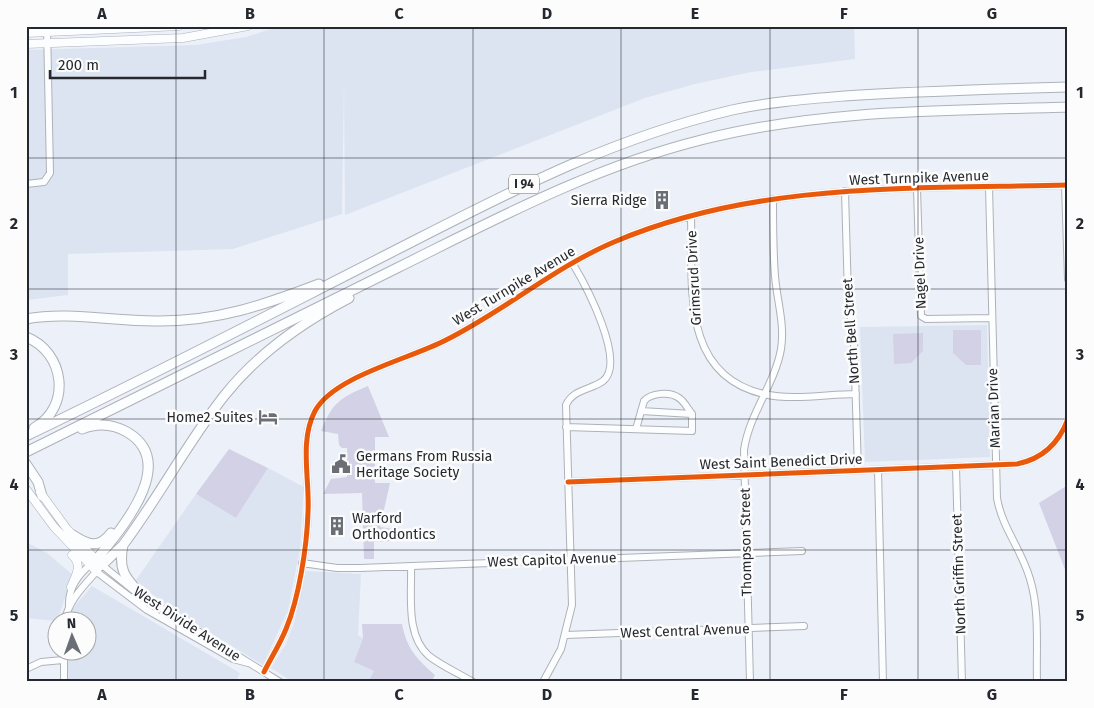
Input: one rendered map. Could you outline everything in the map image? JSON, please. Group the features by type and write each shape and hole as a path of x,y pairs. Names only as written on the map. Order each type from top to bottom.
{"highway":[{"name":"I 94","path":"26,436 111,395 550,172 623,142 702,118 736,110 808,99 883,93 1068,87"},
{"name":"I 94","path":"26,452 518,208 578,180 645,156 702,140 768,125 860,114 1068,107"},
{"path":"96,566 123,545 224,396 271,348 319,314 518,208"},
{"path":"26,319 66,316 160,321 222,316 256,308 362,266"},
{"path":"26,337 42,345 52,358 58,372 60,387 52,412 42,422 26,432"},
{"path":"26,457 90,426 108,426 127,432 143,448 149,474 144,490 96,566"},
{"path":"28,470 42,496"},
{"path":"69,537 87,544 100,544 129,515"},
{"path":"123,545 121,561 124,574 146,600"}],"main road":[{"path":"26,33 47,29 179,26"},
{"path":"26,44 183,38 248,26"},
{"name":"West Divide Avenue","path":"26,489 96,566"},
{"name":"West Divide Avenue","path":"42,496 69,537"},
{"path":"69,537 79,567 71,587"}],"street":[{"path":"26,184 37,184 46,181 50,173 47,29"},
{"path":"1066,185 1068,279"},
{"name":"West Turnpike Avenue","path":"264,672 288,624 302,563 309,510 308,432 314,413 322,400 334,389 454,336 573,264 622,238 691,217 773,199 845,191 1066,185"},
{"name":"Marian Drive","path":"989,187 996,466 1000,512 1026,566 1033,589 1037,682"},
{"name":"Nagel Drive","path":"917,189 921,316 926,319 992,318"},
{"name":"North Bell Street","path":"845,191 847,292 854,338 858,470"},
{"name":"Thompson Street","path":"750,682 744,450 747,434 777,363 782,338 775,274 773,199"},
{"name":"Grimsrud Drive","path":"691,217 693,310 700,339 709,356 723,373 742,385 764,394 781,396 856,394"},
{"path":"543,682 559,655 566,635 572,605 565,408 569,399 577,393 604,380 610,366 599,313 573,264"},
{"path":"566,427 692,431 692,414 680,398 657,394 647,398 636,429"},
{"path":"641,411 692,414"},
{"name":"West Saint Benedict Drive","path":"568,482 996,466 1024,463 1044,453 1059,438 1068,420"},
{"name":"North Griffin Street","path":"956,467 962,682"},
{"path":"878,470 883,682"},
{"name":"West Capitol Avenue","path":"302,563 337,568 802,551"},
{"path":"68,610 71,587 96,566"},
{"path":"69,606 96,566"},
{"name":"West Divide Avenue","path":"96,566 146,600 236,653 248,663 280,682"},
{"name":"West Divide Avenue","path":"96,566 147,610 233,659 248,663"},
{"path":"411,566 413,623 417,640 430,656 473,682"},
{"name":"West Central Avenue","path":"566,635 804,626"},
{"path":"26,669 42,662 63,660 64,682"}],"shaded area":[{"path":"280,26 854,26 855,59 751,72 695,84 645,98 345,215 344,81 342,214 233,249 68,254 68,295 26,300 26,50 196,45 246,37"},
{"path":"987,325 990,457 865,462 860,327"},
{"path":"953,330 981,330 981,365 966,365 953,353"},
{"path":"923,333 923,351 911,363 894,364 893,334"},
{"path":"368,386 389,437 375,437 375,483 390,483 380,527 393,529 390,541 374,542 374,559 364,559 362,493 323,494 331,479 347,477 347,448 342,448 339,445 338,434 321,431 325,421 338,402"},
{"path":"229,449 268,468 236,518 196,494"},
{"path":"268,468 304,487 300,549 288,610 263,665 167,607 136,580 196,494 236,518"},
{"path":"1068,485 1068,577 1039,503"},
{"path":"26,542 47,553 73,575 61,610 48,610 48,620 26,618"},
{"path":"306,571 361,574 358,635 363,638 354,662 374,671 368,682 293,682 271,668 286,644 294,623"},
{"path":"92,586 240,673 236,682 68,682 68,660 98,660 98,610 72,609"},
{"path":"362,624 402,624 413,652 435,675 431,682 368,682 374,671 354,662 363,638"}],"cycle path":[{"path":"264,672 291,616 302,572 308,500 306,448 310,423 315,411 338,388 355,378 446,340 592,252 668,222 724,208 780,198 838,192 1068,185"},
{"path":"568,482 1017,464 1026,462 1048,449 1060,435 1068,419"}],"place":[{"name":"Sierra Ridge","path":"662,200"},
{"name":"Home2 Suites","path":"268,417"},
{"name":"Germans From Russia Heritage Society","path":"341,464"},
{"name":"Warford Orthodontics","path":"337,526"}]}
